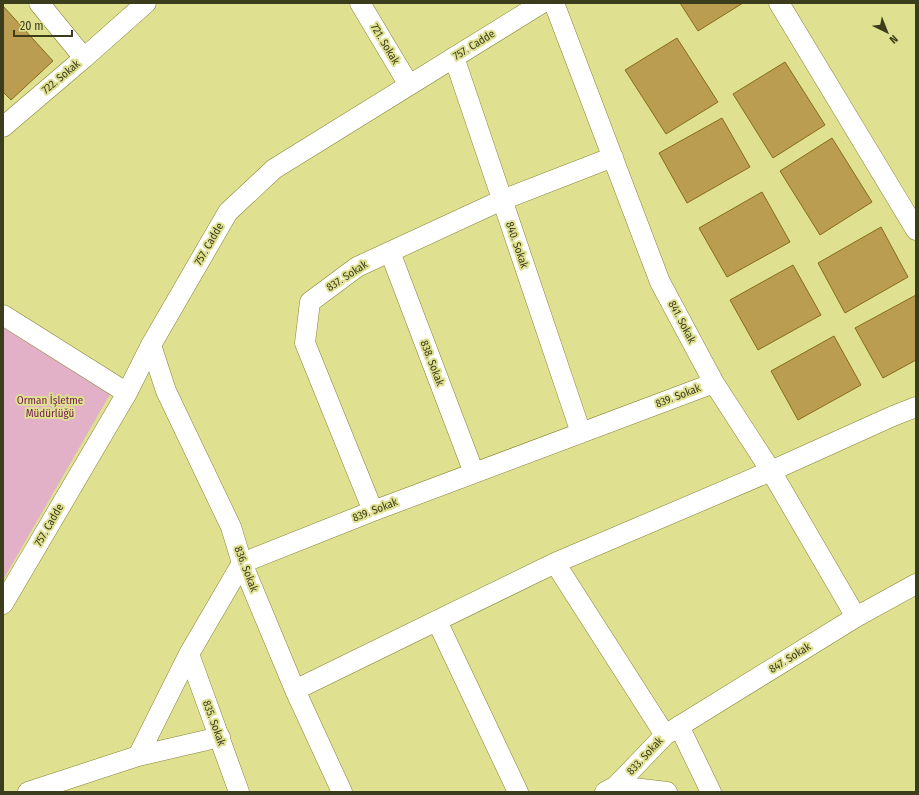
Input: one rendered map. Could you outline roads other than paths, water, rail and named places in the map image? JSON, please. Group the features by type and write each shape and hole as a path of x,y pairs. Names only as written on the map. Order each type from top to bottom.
{"street":[{"name":"722. Sokak","path":"3,127 84,58 40,3"},
{"path":"84,58 146,3"},
{"name":"721. Sokak","path":"360,3 409,85"},
{"name":"757. Cadde","path":"3,604 127,393 151,345 228,212 274,169 542,3"},
{"name":"841. Sokak","path":"554,3 660,282 714,383 771,471 856,617"},
{"path":"779,3 916,230"},
{"name":"840. Sokak","path":"454,58 581,433"},
{"name":"837. Sokak","path":"373,511 305,343 310,302 357,268 390,252 502,200 613,157"},
{"name":"838. Sokak","path":"390,252 474,473"},
{"path":"3,315 127,393"},
{"name":"836. Sokak","path":"151,345 166,391 231,527 242,563 295,690 342,792"},
{"name":"839. Sokak","path":"242,563 373,511 714,383"},
{"path":"295,690 555,563 771,471 916,407"},
{"path":"138,756 189,654 242,563"},
{"path":"555,563 672,731 712,792"},
{"name":"847. Sokak","path":"672,731 856,617 916,584"},
{"path":"437,621 518,792"},
{"name":"835. Sokak","path":"189,654 239,792"},
{"name":"833. Sokak","path":"611,789 672,731"},
{"path":"28,792 138,756 220,737"},
{"path":"611,789 667,792"}],"park label":[{"name":"Orman İşletme Müdürlüğü","path":"50,406"}]}
